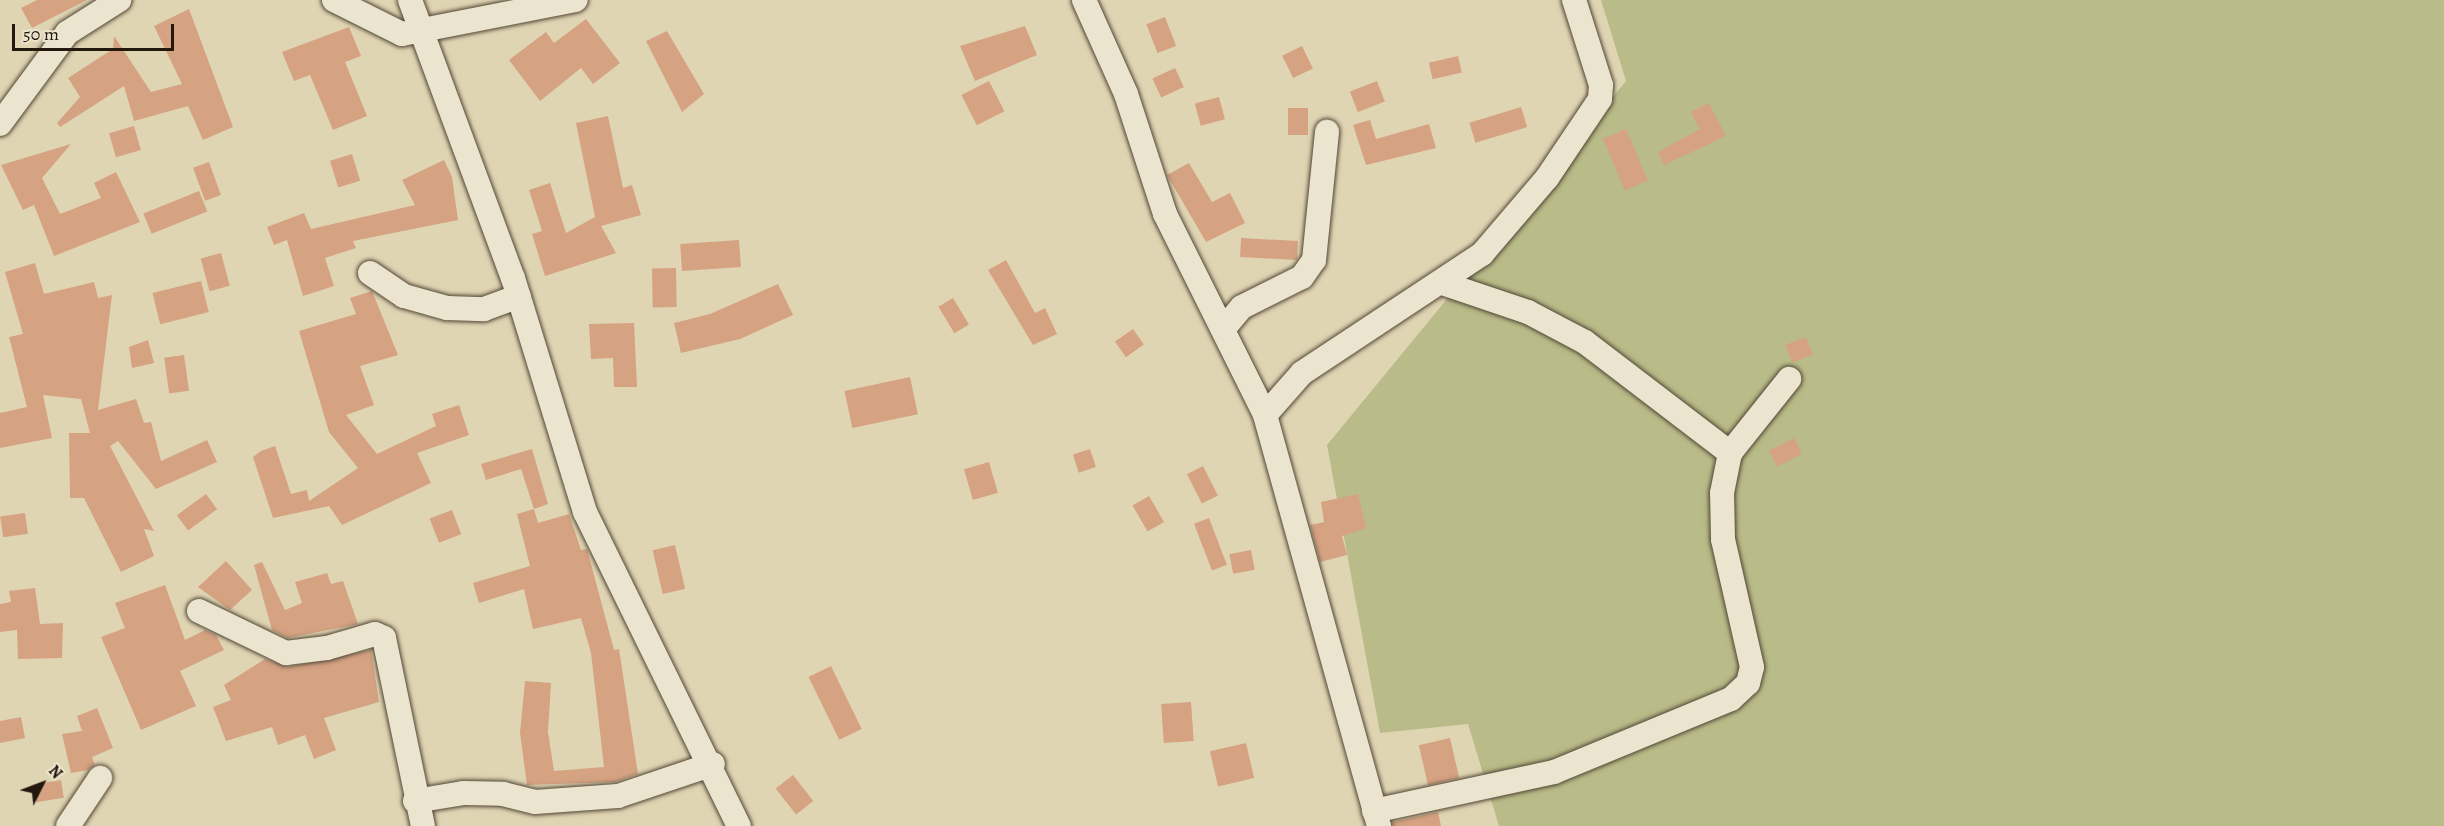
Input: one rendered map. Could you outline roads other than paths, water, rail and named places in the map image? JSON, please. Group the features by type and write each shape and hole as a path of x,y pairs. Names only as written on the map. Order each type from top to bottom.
{"street":[{"path":"0,124 67,33 119,0"},
{"path":"334,0 384,30 419,34 576,0"},
{"path":"410,0 419,34 519,296 585,512 713,764 739,826"},
{"path":"1084,0 1130,104 1166,214 1225,327 1265,416 1377,818 1554,772 1731,699 1748,683 1752,667 1723,539 1722,493 1730,453 1789,379"},
{"path":"1265,416 1302,372 1442,283 1482,254 1595,112 1601,85 1575,0"},
{"path":"1225,327 1242,307 1302,277 1314,260 1327,132"},
{"path":"370,273 404,296 447,308 484,309 519,296"},
{"path":"1442,283 1528,312 1586,342 1730,453"},
{"path":"199,611 286,653 327,648 375,634 384,638 415,801 423,826"},
{"path":"415,801 464,793 504,794 535,802 618,796 713,764"},
{"path":"68,826 100,778"}]}
